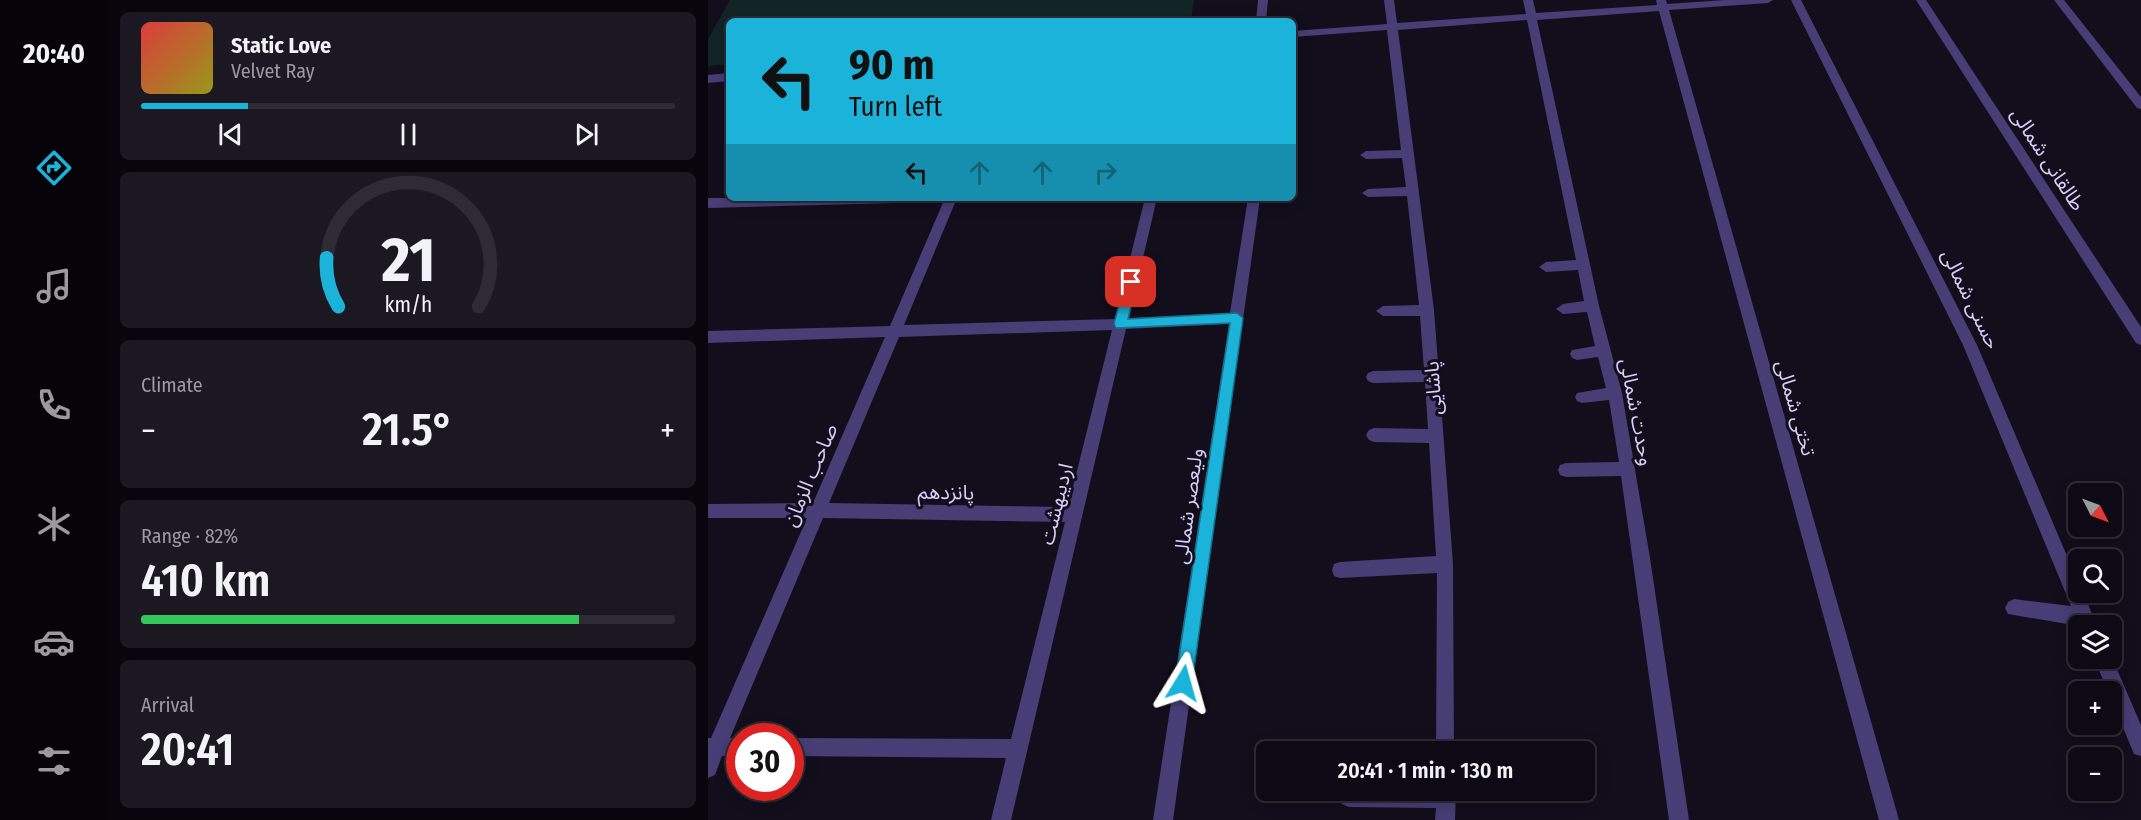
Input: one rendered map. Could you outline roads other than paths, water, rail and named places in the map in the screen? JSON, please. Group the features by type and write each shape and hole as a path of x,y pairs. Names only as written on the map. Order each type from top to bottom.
{"street":[{"path":"1261,18 1263,0"},
{"name":"پاشایی","path":"1389,0 1427,310 1445,564 1446,741"},
{"name":"وحدت شمالی","path":"1528,0 1592,306 1615,393 1642,558 1679,820"},
{"path":"1296,34 1662,4 1768,0"},
{"name":"حسنی شمالی","path":"1796,0 1970,345 2083,615"},
{"name":"طالقانی شمالی","path":"1921,0 2141,339"},
{"path":"2059,0 2141,105"},
{"name":"تختی شمالی","path":"1662,4 1889,820"},
{"path":"708,79 726,77"},
{"path":"1366,155 1409,154"},
{"path":"1368,193 1413,191"},
{"path":"708,203 783,201"},
{"name":"صاحب الزمان","path":"708,768 713,747 818,510 950,201"},
{"name":"اردیبهشت","path":"1001,820 1150,201"},
{"name":"ولیعصر شمالی","path":"1163,820 1254,201"},
{"path":"1546,267 1584,264"},
{"path":"1563,309 1592,306"},
{"path":"1383,311 1427,310"},
{"path":"708,337 1121,324 1237,318"},
{"path":"1577,354 1604,351"},
{"path":"1373,377 1432,376"},
{"path":"1582,397 1615,393"},
{"path":"1374,435 1436,436"},
{"path":"1566,470 1627,469"},
{"name":"پانزدهم","path":"708,511 818,510 1074,515"},
{"path":"1340,570 1445,564"},
{"path":"2014,608 2068,618"},
{"path":"2108,669 2141,747"},
{"path":"804,747 1018,749"},
{"path":"1445,820 1446,801"}]}
